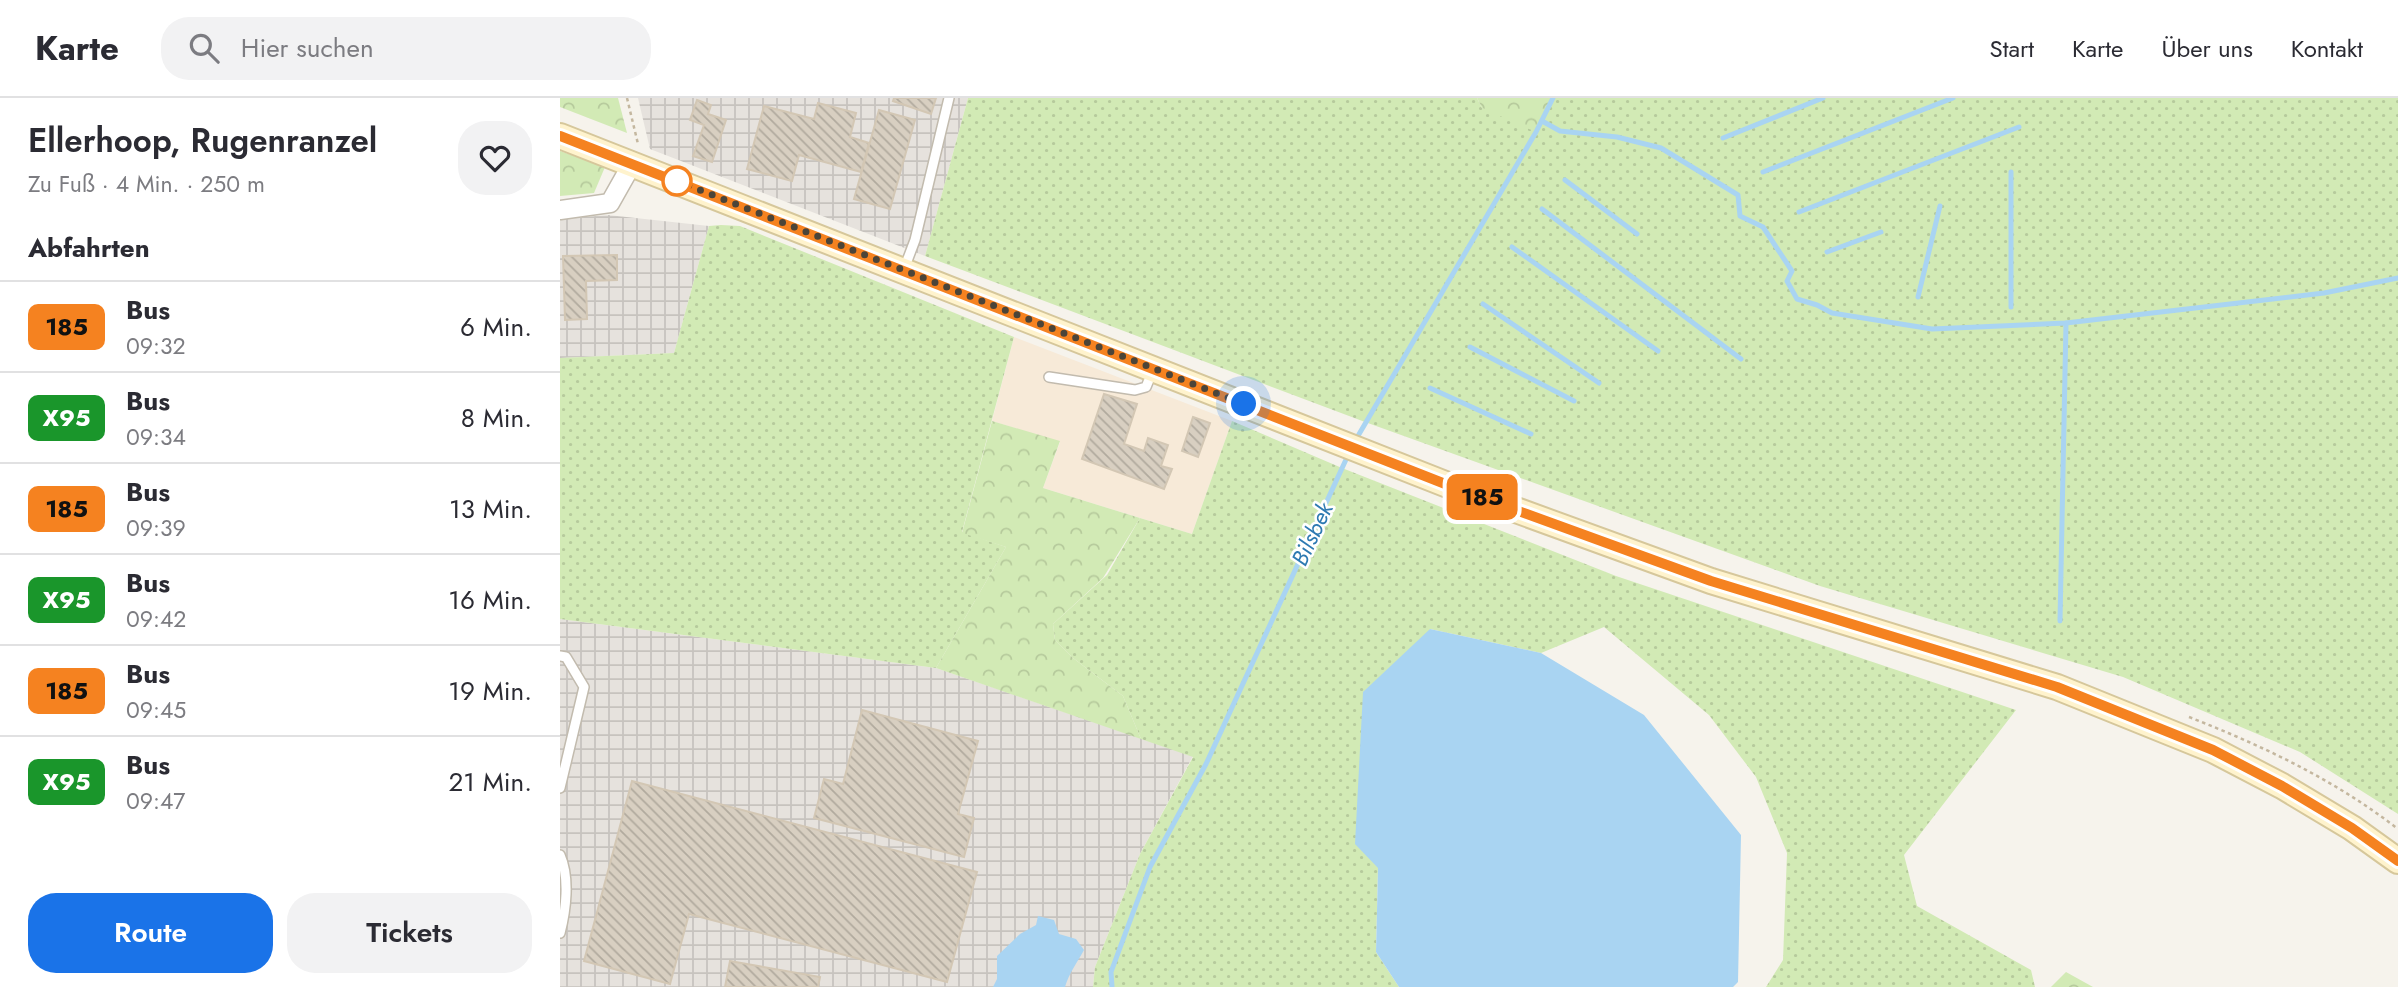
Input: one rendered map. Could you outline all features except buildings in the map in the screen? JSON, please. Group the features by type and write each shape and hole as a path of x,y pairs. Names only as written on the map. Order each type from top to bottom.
{"street":[{"path":"560,136 1458,489 1711,581 2057,687 2213,750 2282,786 2352,828 2398,861"},
{"path":"560,210 610,203 632,164"}],"lane":[{"path":"904,270 915,240 949,98"},
{"path":"1049,377 1135,390 1146,387 1153,369"},
{"path":"560,656 566,657 584,687 560,788"},
{"path":"560,855 565,868 564,918 560,933"}],"path":[{"path":"627,98 638,145 632,164"}],"shaded area":[{"path":"638,98 968,98 925,256 650,149"},
{"path":"608,215 709,226 674,353 560,358 560,219"},
{"path":"1014,337 1232,421 1192,534 1043,488 1060,442 992,421"},
{"path":"560,619 936,668 1193,756 1140,854 1095,967 1093,987 560,987"}],"green space":[{"path":"560,98 618,98 627,133 560,107"},
{"path":"968,98 1477,98 1482,108 1542,121 1553,98 2398,98 2398,814 2300,752 2123,677 1820,586 1365,422 925,256"},
{"path":"1477,98 1553,98 1536,132 1482,108"},
{"path":"560,151 605,167 594,193 560,196"},
{"path":"709,226 740,226 1014,337 962,532 1006,547 936,668 560,619 560,358 674,353"},
{"path":"992,421 1060,441 1043,488 1140,518 1103,578 1053,624 1055,640 1073,658 1123,696 1141,739 936,668 1006,547 962,533"},
{"path":"1232,421 1342,468 1616,576 2016,710 1904,855 1917,906 2031,970 2035,987 1766,987 1783,960 1787,853 1756,777 1709,715 1604,627 1541,653 1430,629 1378,868 1376,952 1399,987 1093,987 1095,967 1140,854 1193,757 1141,739 1123,696 1073,658 1055,640 1053,624 1107,575 1140,518 1192,534"},
{"path":"2066,972 2093,987 2051,987"}],"water":[{"path":"1430,629 1541,653 1644,715 1741,835 1738,982 1733,987 1399,987 1376,952 1378,868 1355,844 1363,692"},
{"path":"1038,916 1054,920 1059,934 1076,939 1084,950 1065,987 993,987 997,979 997,956 1020,934 1036,925"}],"waterway":[{"name":"Bilsbek","path":"1355,441 1536,132 1553,98"},
{"path":"1723,138 1823,98"},
{"path":"1763,172 1953,98"},
{"path":"1542,121 1560,131 1617,137 1661,148 1738,195 1740,216 1763,227 1792,271 1787,281 1797,299 1832,313 1932,329 2066,323 2324,293 2398,278"},
{"path":"1799,212 2019,127"},
{"path":"2011,172 2011,307"},
{"path":"1565,180 1637,234"},
{"path":"1918,297 1940,206"},
{"path":"1542,209 1741,359"},
{"path":"1827,252 1881,232"},
{"path":"1512,247 1658,351"},
{"path":"1483,304 1599,383"},
{"path":"2060,621 2066,323"},
{"path":"1470,347 1574,401"},
{"path":"1430,388 1531,434"},
{"name":"Bilsbek","path":"1112,987 1111,972 1150,867 1206,764 1349,453"}],"bus line":[{"name":"185","path":"560,136 1458,489 1711,581 2057,687 2213,750 2282,786 2352,828 2398,861"}],"route":[{"path":"677,181 1244,404"}]}
